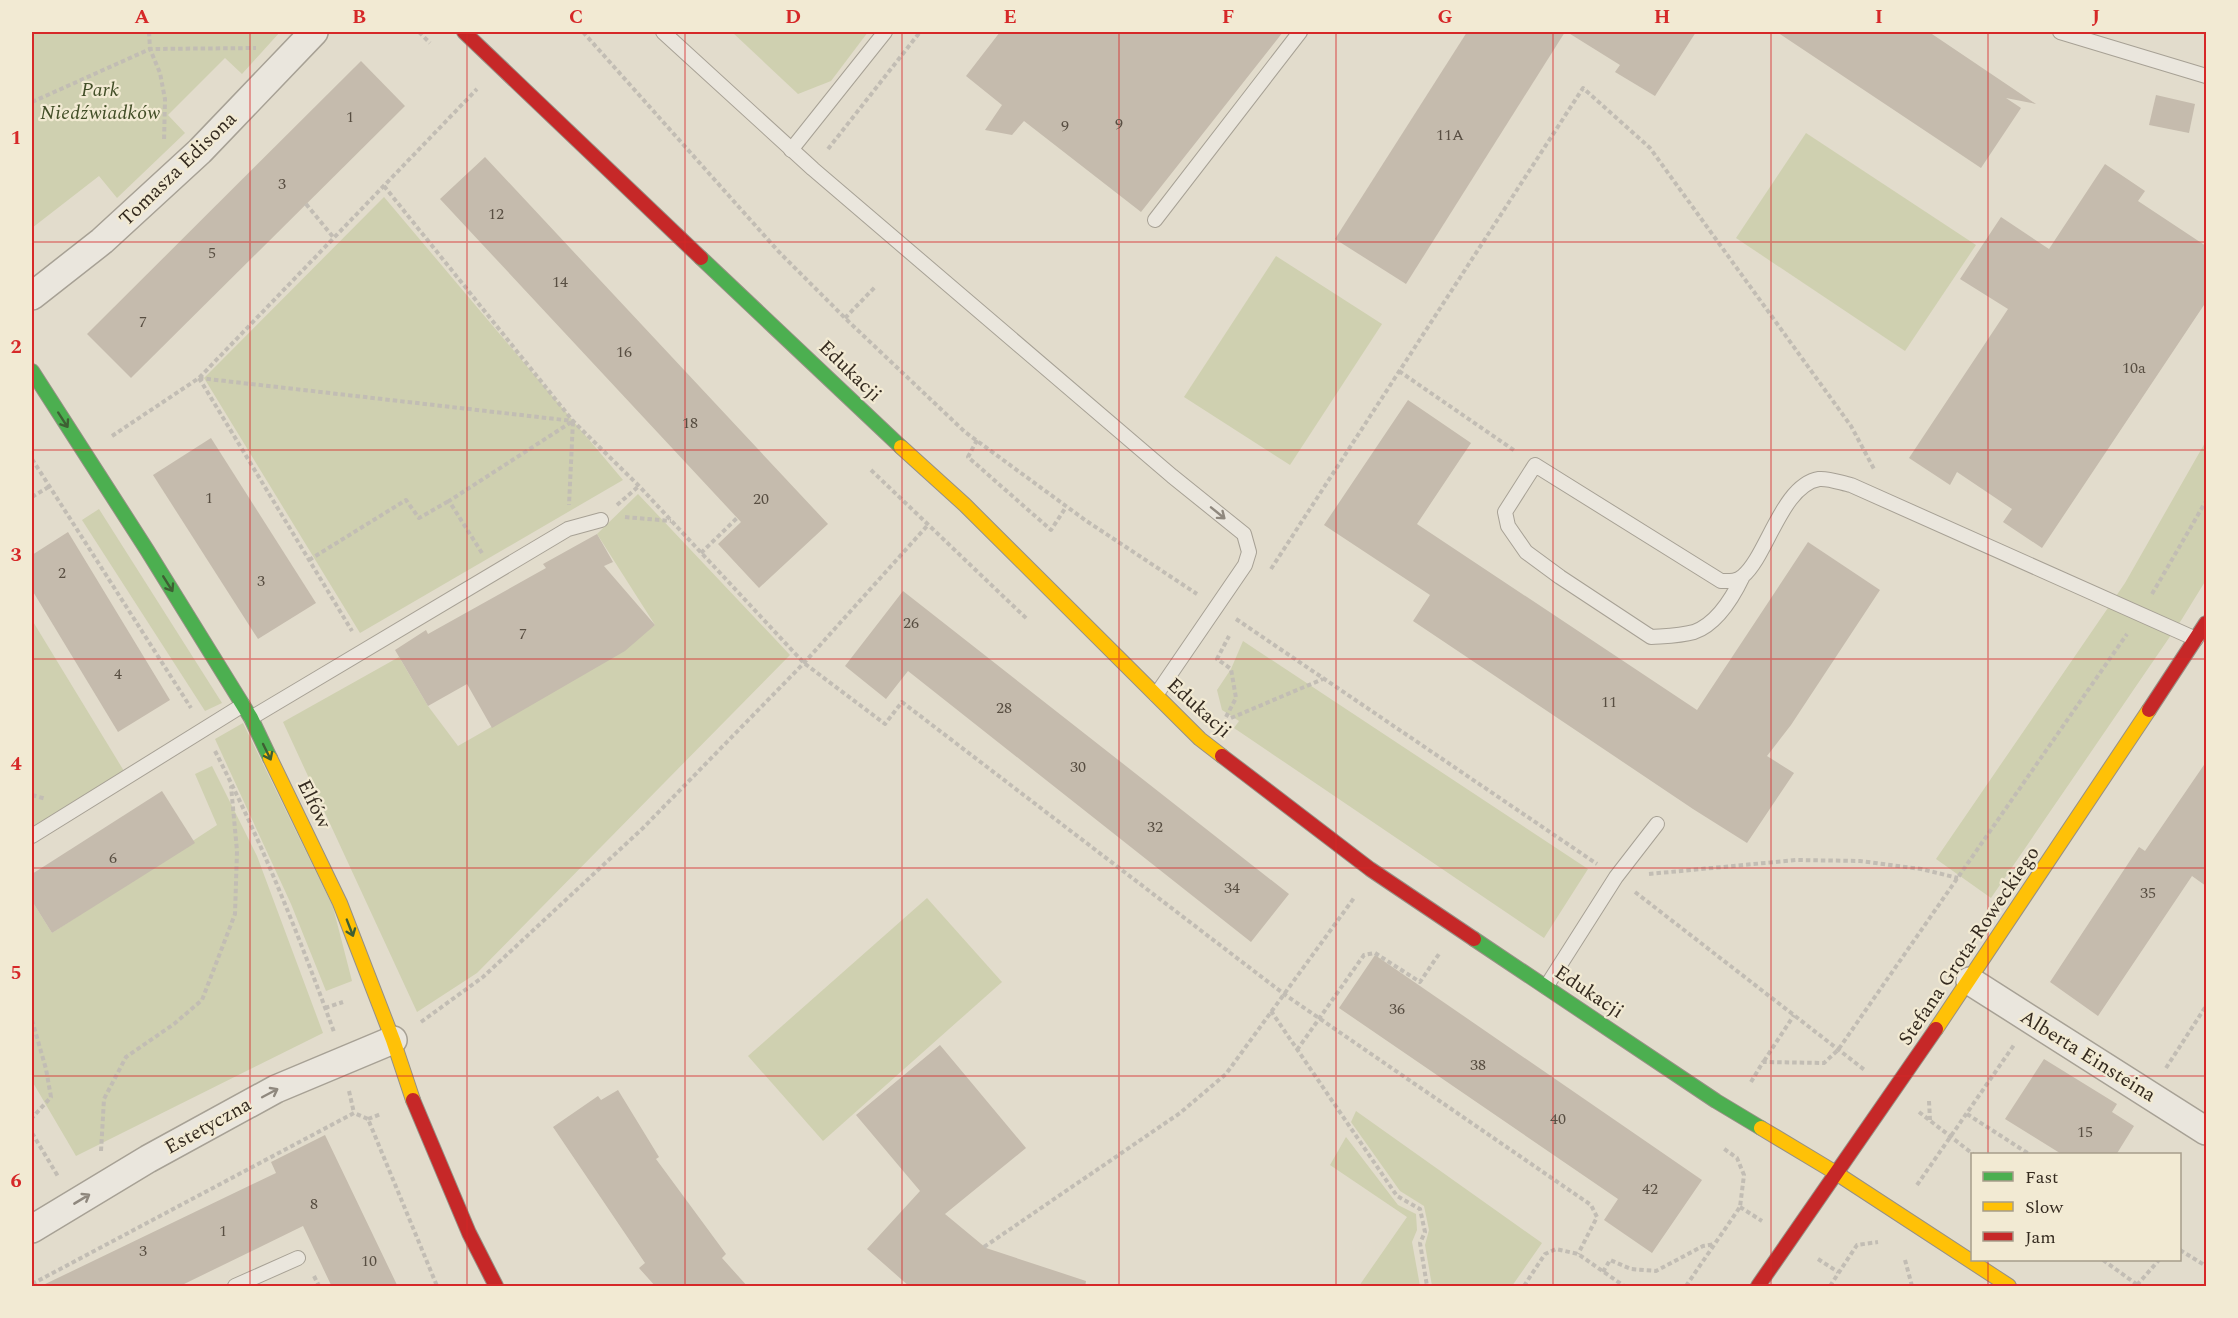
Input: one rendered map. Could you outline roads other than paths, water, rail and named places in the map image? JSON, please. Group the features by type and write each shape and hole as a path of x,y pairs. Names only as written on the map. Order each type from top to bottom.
{"street":[{"name":"Edukacji","path":"464,32 965,505 1200,739 1370,869 1733,1111 1836,1173 2009,1287"},
{"name":"Tomasza Edisona","path":"32,296 102,241 200,151 307,40"},
{"name":"Elfów","path":"32,371 251,717 404,1033 414,1103 469,1233 496,1287"},
{"name":"Stefana Grota-Roweckiego","path":"1758,1287 1970,981 2198,640 2206,623"},
{"name":"Alberta Einsteina","path":"1970,981 2206,1131"},
{"name":"Estetyczna","path":"32,1229 148,1159 276,1089 404,1033"}],"lane":[{"path":"663,32 791,150 1172,476 1244,534 1250,552 1245,565 1156,696"},
{"path":"791,150 885,32"},
{"path":"1155,220 1300,32"},
{"path":"2060,32 2206,76"},
{"path":"1743,576 1733,582 1721,581 1535,465 1505,512 1508,526 1526,552 1651,637 1695,631 1711,620 1732,598 1776,519 1800,489 1811,481 1822,478 1851,485 2198,640"},
{"path":"251,717 568,529 601,520"},
{"path":"32,836 243,705"},
{"path":"1546,987 1616,877 1657,824"},
{"path":"235,1287 298,1258"}],"park label":[{"name":"Park Niedźwiadków","path":"100,102"}]}
